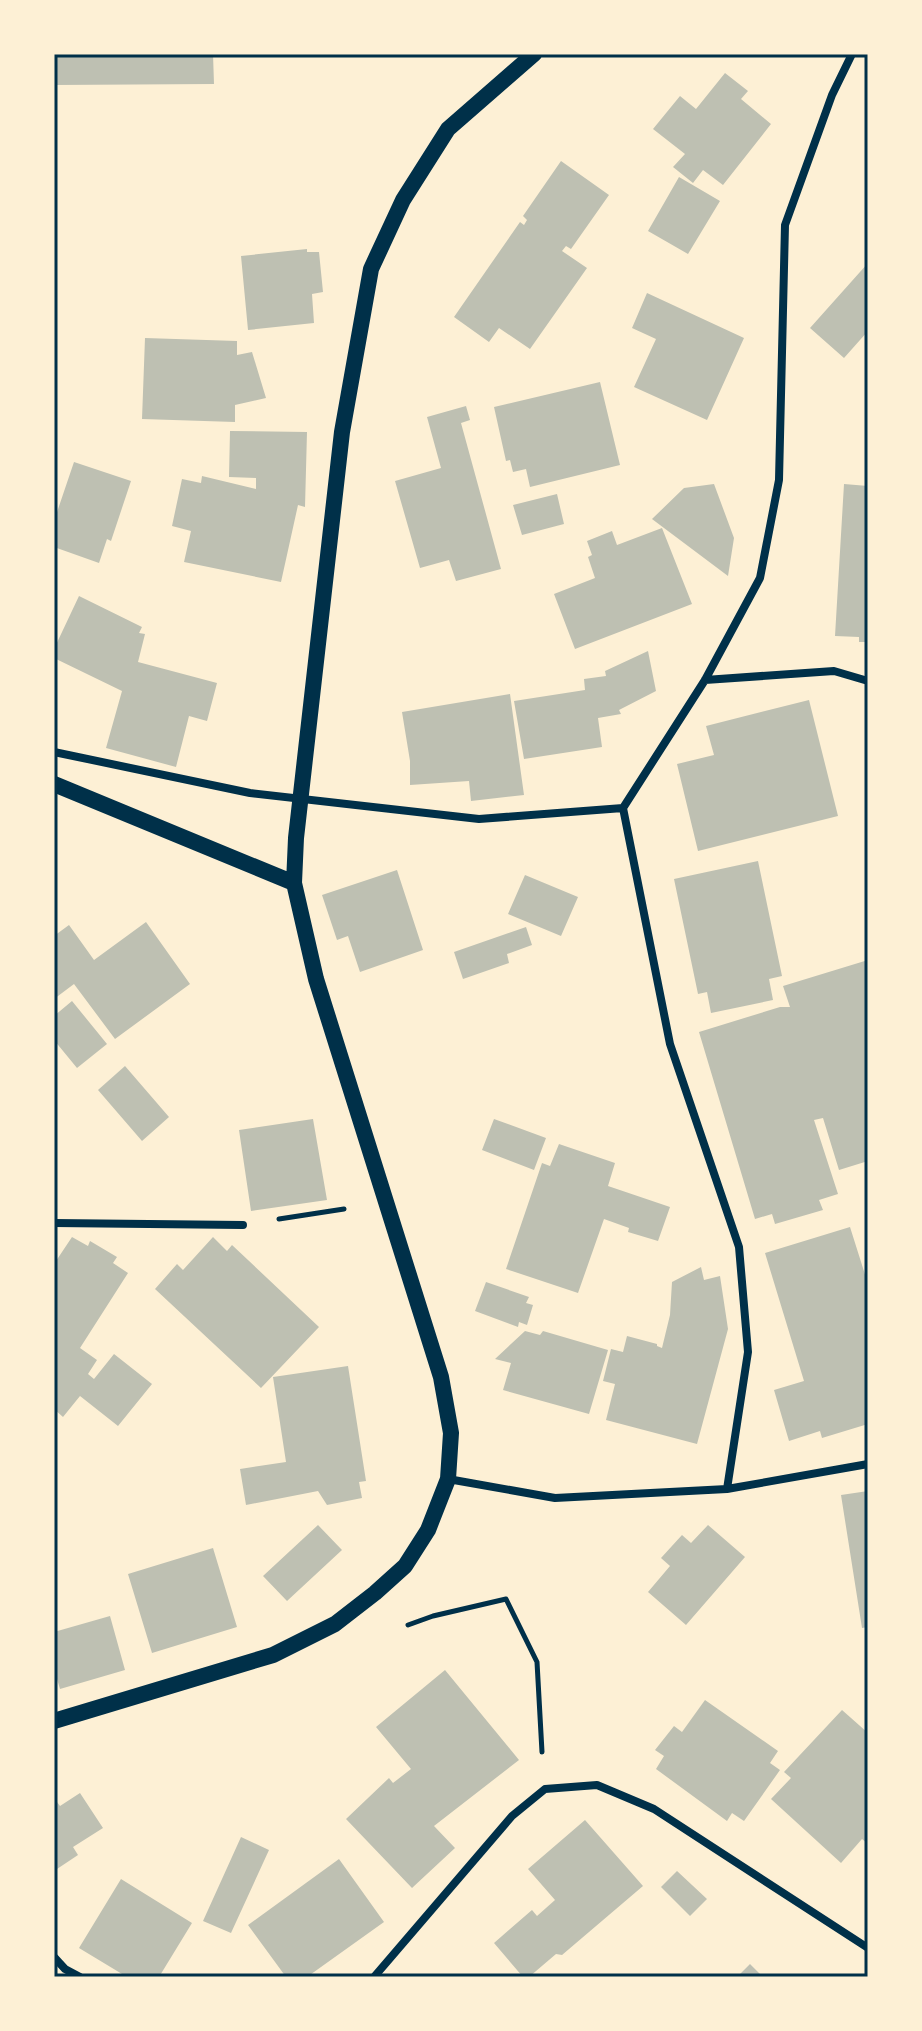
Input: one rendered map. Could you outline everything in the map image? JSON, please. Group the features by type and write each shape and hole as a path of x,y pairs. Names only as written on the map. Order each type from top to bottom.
{"main road":[{"path":"54,1721 273,1655 335,1624 405,1566 428,1530 448,1479 451,1433 441,1377 316,979 294,883 296,838 342,432 371,269 403,200 448,129 534,54"},
{"path":"54,784 294,883"}],"street":[{"path":"727,1489 748,1352 739,1247 670,1044 623,808 705,680 760,578 779,480 785,225 832,95 852,54"},
{"path":"705,680 834,671 868,681"},
{"path":"54,752 250,793 479,819 623,808"},
{"path":"54,1223 243,1225"},
{"path":"448,1479 555,1498 727,1489 868,1464"},
{"path":"374,1977 512,1816 545,1789 597,1785 654,1809 868,1948"},
{"path":"54,1957 65,1969 80,1977"}],"path":[{"path":"243,1225 385,1203"},
{"path":"407,1625 506,1599 537,1662 545,1789"}],"building":[{"path":"54,54 213,54 214,84 54,85"},
{"path":"725,73 748,91 741,99 771,124 723,185 703,170 693,183 673,167 685,154 653,129 680,96 696,109"},
{"path":"561,161 609,195 571,249 566,246 562,251 587,268 530,349 499,328 489,342 454,317 520,222 524,225 527,220 523,216"},
{"path":"679,177 720,201 688,254 648,231"},
{"path":"307,249 307,252 319,252 323,292 312,294 314,323 248,330 241,256"},
{"path":"868,263 868,331 844,358 810,328"},
{"path":"647,293 744,338 707,420 634,387 656,339 632,328"},
{"path":"145,338 237,341 237,355 252,352 266,398 235,405 235,422 142,419"},
{"path":"600,382 620,465 530,487 526,469 513,472 510,460 506,461 494,407"},
{"path":"466,406 470,420 461,423 501,569 456,581 449,560 420,568 395,481 441,468 427,417"},
{"path":"230,431 307,432 305,507 298,505 281,582 184,562 191,531 172,526 182,479 201,483 202,476 256,489 256,478 229,477"},
{"path":"74,462 131,481 111,541 107,539 99,563 54,547 54,521"},
{"path":"714,484 734,538 728,576 652,519 684,488"},
{"path":"844,484 868,486 868,642 859,642 859,637 835,636"},
{"path":"557,494 564,524 522,535 513,505"},
{"path":"662,528 692,604 575,649 554,594 595,578 588,557 592,555 587,541 612,531 617,545"},
{"path":"79,596 142,627 139,633 145,634 138,662 217,683 207,721 189,716 176,767 106,748 122,691 54,658 54,649"},
{"path":"648,651 656,691 619,710 621,714 598,718 602,747 524,759 514,701 585,690 584,679 606,676 605,671"},
{"path":"510,694 524,795 471,801 469,781 410,785 410,761 402,712"},
{"path":"809,700 838,816 698,851 677,764 714,755 706,726"},
{"path":"758,861 782,976 769,979 773,1000 711,1013 707,992 698,994 674,879"},
{"path":"397,870 423,950 360,972 348,936 337,940 322,895"},
{"path":"525,875 578,897 561,936 508,914"},
{"path":"146,922 190,984 115,1039 74,984 54,999 54,936 69,925 94,960"},
{"path":"526,927 532,945 507,954 509,963 463,979 454,952"},
{"path":"868,960 868,1161 839,1170 823,1118 814,1120 838,1194 819,1200 823,1210 775,1224 772,1214 755,1219 699,1032 780,1007 790,1007 783,986"},
{"path":"72,1001 107,1044 77,1068 54,1040 54,1016"},
{"path":"125,1066 169,1117 142,1141 98,1090"},
{"path":"313,1119 327,1200 251,1211 239,1130"},
{"path":"494,1119 546,1138 534,1170 482,1150"},
{"path":"559,1144 615,1163 608,1186 670,1207 658,1241 628,1232 629,1228 604,1219 578,1293 506,1269 542,1163 550,1166"},
{"path":"850,1227 868,1284 868,1424 822,1438 820,1431 789,1441 774,1390 804,1381 765,1253"},
{"path":"72,1237 88,1246 90,1241 117,1257 113,1263 128,1273 80,1348 97,1360 88,1374 94,1379 114,1354 152,1384 118,1426 80,1396 63,1417 54,1409 54,1264"},
{"path":"213,1237 227,1251 232,1245 319,1327 261,1388 155,1289 177,1264 183,1270"},
{"path":"701,1267 704,1280 720,1276 728,1329 697,1444 606,1420 615,1384 603,1381 611,1349 623,1352 627,1336 662,1348 670,1315 672,1282"},
{"path":"486,1282 529,1297 526,1303 533,1305 527,1325 519,1322 518,1327 475,1311"},
{"path":"525,1331 540,1335 543,1331 608,1350 589,1414 503,1390 511,1363 495,1359"},
{"path":"348,1366 366,1481 359,1482 362,1498 327,1505 318,1491 246,1505 240,1469 286,1462 273,1377"},
{"path":"868,1491 868,1627 862,1628 841,1495"},
{"path":"318,1525 342,1550 287,1601 263,1576"},
{"path":"708,1525 745,1557 686,1625 648,1592 670,1566 661,1558 682,1535 691,1543"},
{"path":"213,1548 237,1627 152,1653 128,1574"},
{"path":"110,1616 125,1670 60,1689 54,1669 54,1632"},
{"path":"445,1670 519,1760 434,1826 455,1848 412,1888 346,1819 389,1778 393,1783 411,1769 376,1727"},
{"path":"705,1700 778,1751 770,1763 780,1770 744,1821 732,1813 727,1821 656,1769 664,1756 655,1750 674,1726 682,1732"},
{"path":"842,1710 868,1733 868,1844 862,1839 841,1863 771,1799 791,1778 784,1772"},
{"path":"80,1793 103,1828 73,1847 78,1855 54,1871 54,1798 60,1806"},
{"path":"585,1820 643,1886 562,1955 556,1954 529,1977 523,1977 494,1943 532,1910 537,1916 555,1900 528,1869"},
{"path":"241,1837 269,1850 231,1933 203,1921"},
{"path":"339,1859 384,1922 307,1977 286,1977 248,1925"},
{"path":"677,1871 707,1899 690,1916 661,1887"},
{"path":"121,1879 192,1923 159,1977 127,1977 79,1948"},
{"path":"750,1964 763,1977 737,1977"}]}
